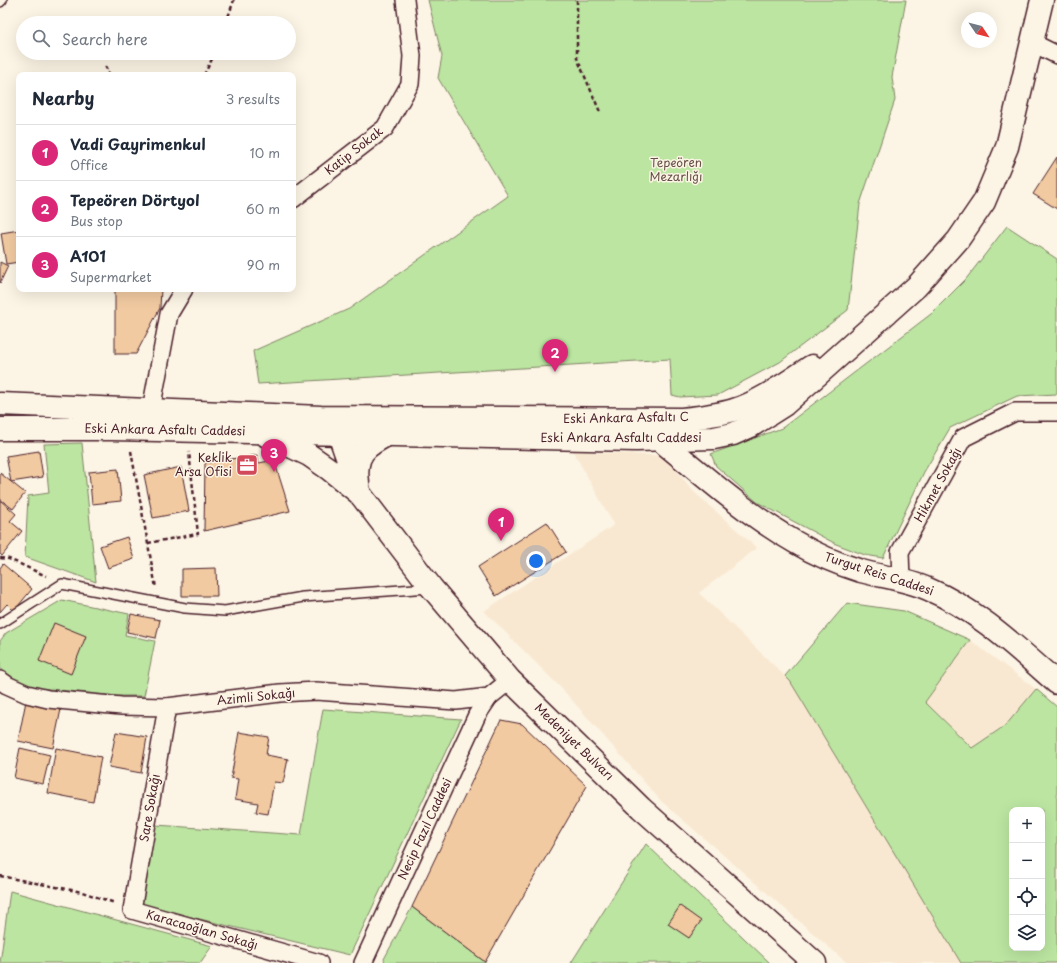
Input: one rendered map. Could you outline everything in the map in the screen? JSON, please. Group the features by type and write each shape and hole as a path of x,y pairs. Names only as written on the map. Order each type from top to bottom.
{"main road":[{"name":"Eski Ankara Asfaltı Caddesi","path":"0,404 151,410 336,425 389,434 660,440 714,438 733,434 752,426 784,405 917,286 958,240 984,202 1007,147 1033,44 1042,0"},
{"name":"Eski Ankara Asfaltı C","path":"406,418 675,419 711,415 735,410 761,398 870,329"},
{"name":"Eski Ankara Asfaltı Caddesi","path":"0,429 127,429 255,432 406,418"},
{"name":"Medeniyet Bulvarı","path":"336,425 360,494"},
{"name":"Medeniyet Bulvarı","path":"255,432 309,455 360,494 432,587 510,680 642,808 815,963"},
{"path":"360,494 357,469 358,461 362,453 368,447 389,434"},
{"name":"Turgut Reis Caddesi","path":"660,440 733,500 795,542 831,560 860,570 901,580 928,589 959,604 1015,645 1057,683"}],"street":[{"name":"Katip Sokak","path":"296,197 385,128 410,84 412,56 405,0"},
{"path":"1033,44 1057,55"},
{"path":"151,410 169,314 182,292"},
{"name":"Hikmet Sokağı","path":"901,580 900,552 963,438 1015,412 1057,412"},
{"name":"Azimli Sokağı","path":"0,680 7,685 27,694 48,699 120,706 167,707 280,693 316,691 456,700 489,697"},
{"path":"489,697 510,680"},
{"name":"Necip Fazıl Caddesi","path":"363,963 477,715 489,697"},
{"name":"Sare Sokağı","path":"132,910 167,707"},
{"name":"Karacaoğlan Sokağı","path":"132,910 318,963"}],"lane":[{"path":"0,624 62,584 185,608 225,611 303,598 432,587"}],"path":[{"path":"228,16 234,0"},
{"path":"577,0 577,58 600,112"},
{"path":"206,72 212,60"},
{"path":"105,66 108,72"},
{"path":"127,429 159,603"},
{"path":"148,543 198,534 186,430"},
{"path":"0,558 9,559 62,584"},
{"path":"0,876 82,892 104,898 132,910"}],"shaded area":[{"path":"573,451 665,456 693,491 757,548 699,593 790,681 961,963 847,963 661,801 563,690 484,611 614,525"},
{"path":"970,640 1036,689 1006,725 972,748 925,702"}],"green space":[{"name":"Tepeören Mezarlığı","path":"428,0 906,0 892,77 895,100 860,204 848,310 780,362 718,395 680,397 672,395 670,359 258,384 253,351 349,309 508,196 438,78 442,56"},
{"path":"1007,226 1057,259 1057,394 1017,396 950,428 924,472 883,558 865,555 836,544 757,502 716,466 711,454 782,428 931,314 966,279"},
{"path":"82,443 96,582 25,557 28,496 49,493 44,444"},
{"path":"62,600 129,614 125,635 155,641 144,696 117,696 30,687 21,684 0,668 0,641 6,633"},
{"path":"847,603 904,611 970,640 925,702 972,748 1006,725 1036,689 1057,707 1057,963 961,963 790,681 785,676"},
{"path":"323,709 461,719 350,955 137,904 156,825 301,835"},
{"path":"646,844 770,963 571,963"},
{"path":"10,891 212,946 200,963 0,963"},
{"path":"412,907 485,963 385,963 384,959"}],"building":[{"path":"1057,157 1057,209 1033,194"},
{"path":"16,230 16,262 6,264 1,233"},
{"path":"0,262 8,266 0,283"},
{"path":"115,292 161,292 160,308 136,354 115,354"},
{"path":"39,451 43,477 11,482 6,456"},
{"path":"257,455 259,463 274,460 290,511 204,531 205,463"},
{"path":"181,467 189,511 153,518 144,475"},
{"path":"118,469 121,501 92,504 89,472"},
{"path":"0,473 25,493 13,509 0,499"},
{"path":"0,500 16,514 10,521 22,531 2,556 0,554"},
{"path":"547,522 566,552 496,596 478,567"},
{"path":"127,537 134,559 108,568 100,546"},
{"path":"3,564 32,589 14,611 7,604 0,612 0,568"},
{"path":"216,568 217,596 182,596 182,569"},
{"path":"131,614 160,620 156,638 127,632"},
{"path":"54,623 86,636 71,674 39,661"},
{"path":"26,701 61,709 53,748 18,741"},
{"path":"501,720 522,724 587,786 485,962 412,907"},
{"path":"116,732 147,737 141,773 109,767"},
{"path":"239,732 269,737 266,755 288,759 283,783 274,782 268,814 256,812 258,803 235,799 238,779 231,778"},
{"path":"20,748 50,755 43,784 14,778"},
{"path":"56,748 101,757 93,802 48,793"},
{"path":"680,906 701,921 689,938 668,924"}],"place":[{"name":"Tepeören Dörtyol","path":"555,372"},
{"name":"Keklik Arsa Ofisi","path":"247,465"},
{"name":"A101","path":"274,472"},
{"name":"Vadi Gayrimenkul","path":"501,541"}]}
